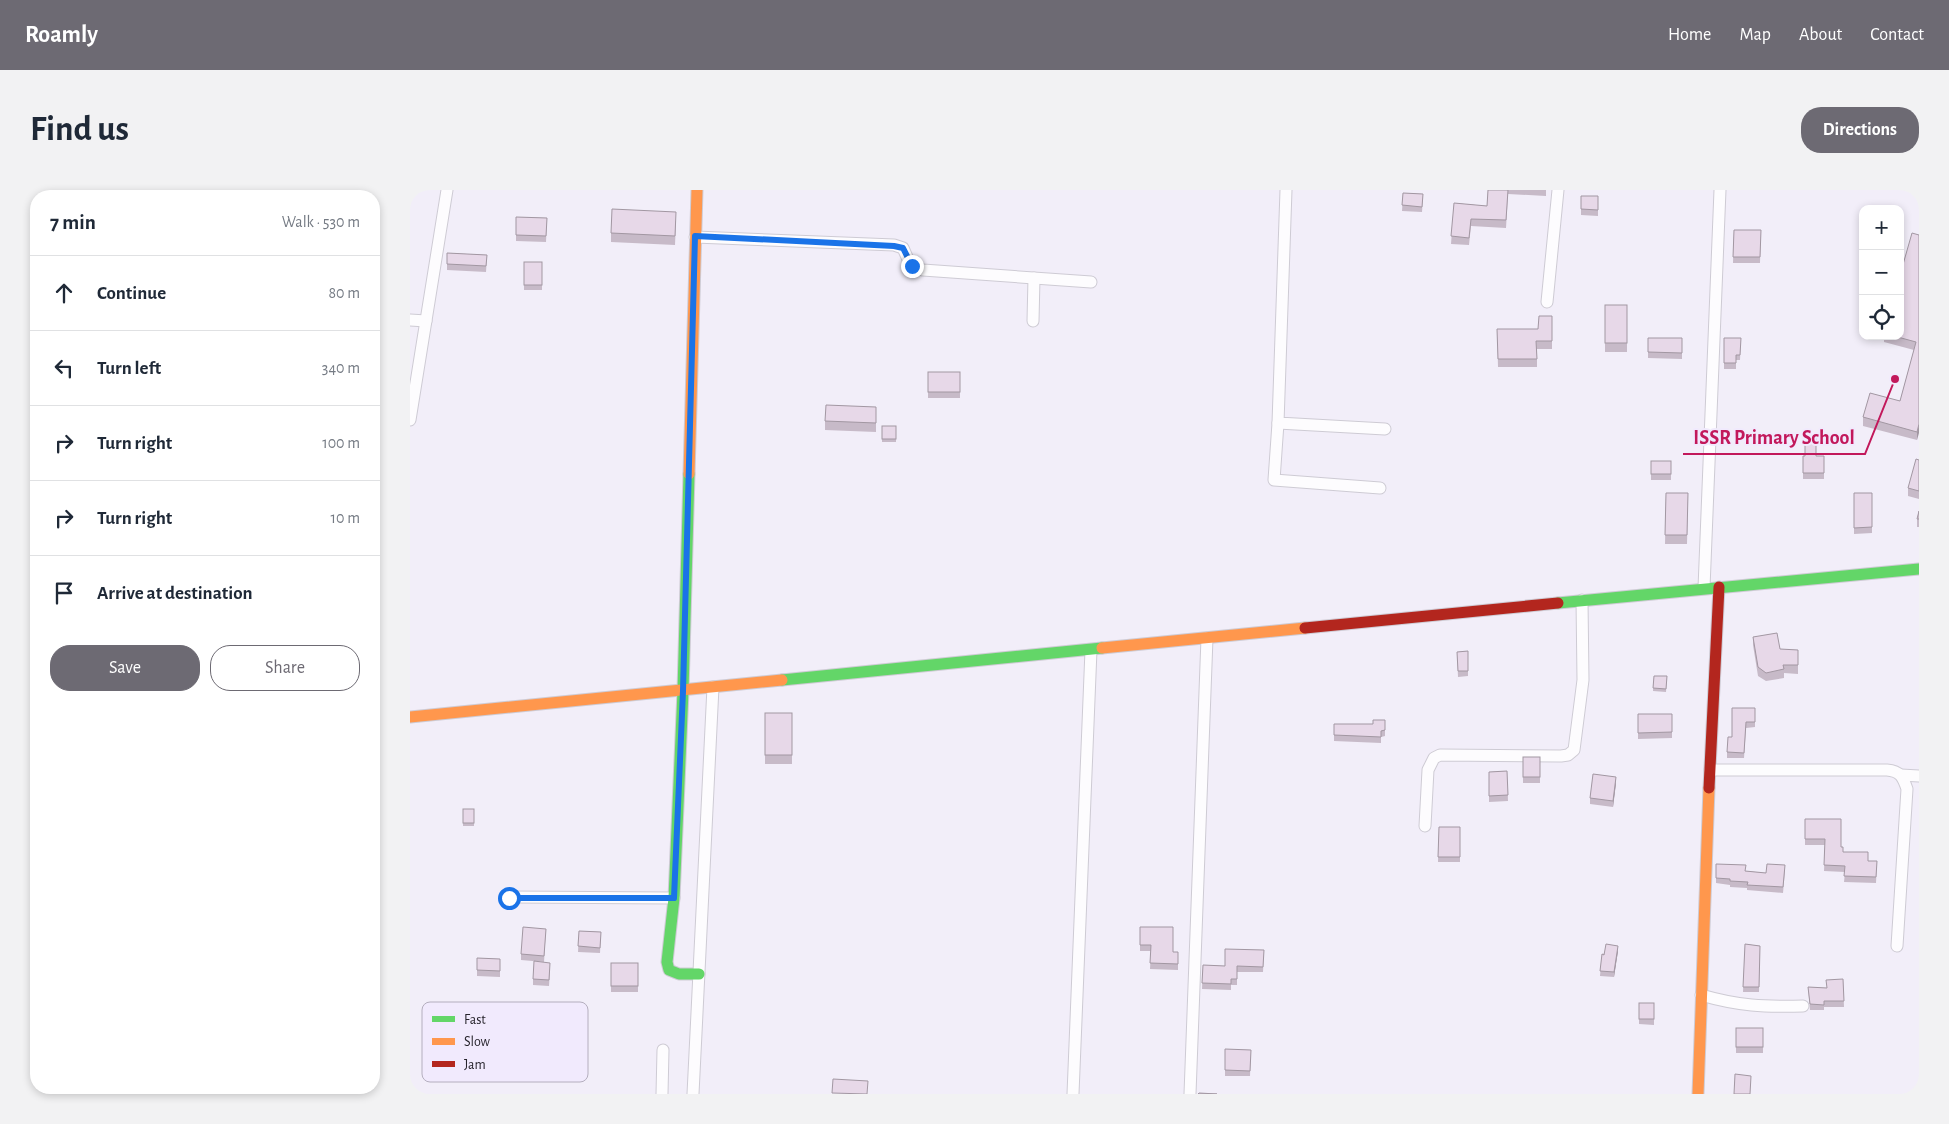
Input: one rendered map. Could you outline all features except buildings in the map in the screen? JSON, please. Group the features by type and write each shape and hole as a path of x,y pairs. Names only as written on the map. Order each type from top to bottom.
{"main road":[{"path":"697,190 683,691 674,898 667,962 669,970 679,974 699,974"},
{"path":"410,717 1704,588 1919,569"},
{"path":"1698,1094 1719,587"}],"street":[{"path":"410,420 447,190"},
{"path":"1286,190 1278,423 1274,480 1380,488"},
{"path":"1547,302 1558,190"},
{"path":"1704,588 1720,190"},
{"path":"695,236 894,246 903,248 912,266 924,270 1091,282"},
{"path":"1033,321 1034,278"},
{"path":"410,320 426,321"},
{"path":"1278,423 1385,429"},
{"path":"1425,826 1428,770 1434,758 1440,755 1561,756 1568,755 1574,750 1583,680 1582,600"},
{"path":"1190,1094 1207,638"},
{"path":"1073,1094 1091,650"},
{"path":"693,1094 713,687"},
{"path":"1710,770 1897,771 1901,775 1907,789 1897,946"},
{"path":"1901,775 1919,776"},
{"path":"509,898 674,898"},
{"path":"1701,995 1734,1004 1752,1006 1803,1006"},
{"path":"662,1094 663,1050"}],"traffic: fast":[{"path":"689,474 683,691 674,898 667,962 669,970 679,974 699,974"},
{"path":"1558,603 1919,569"},
{"path":"782,680 1102,648"}],"traffic: slow":[{"path":"689,474 697,190"},
{"path":"1102,648 1305,628"},
{"path":"410,717 782,680"},
{"path":"1698,1094 1709,788"}],"traffic: jam":[{"path":"1709,788 1719,587"},
{"path":"1305,628 1558,603"}],"place":[{"name":"ISSR Primary School","path":"1895,379"}],"route":[{"path":"509,898 674,898 683,691 695,236 894,246 903,248 912,266"}]}
